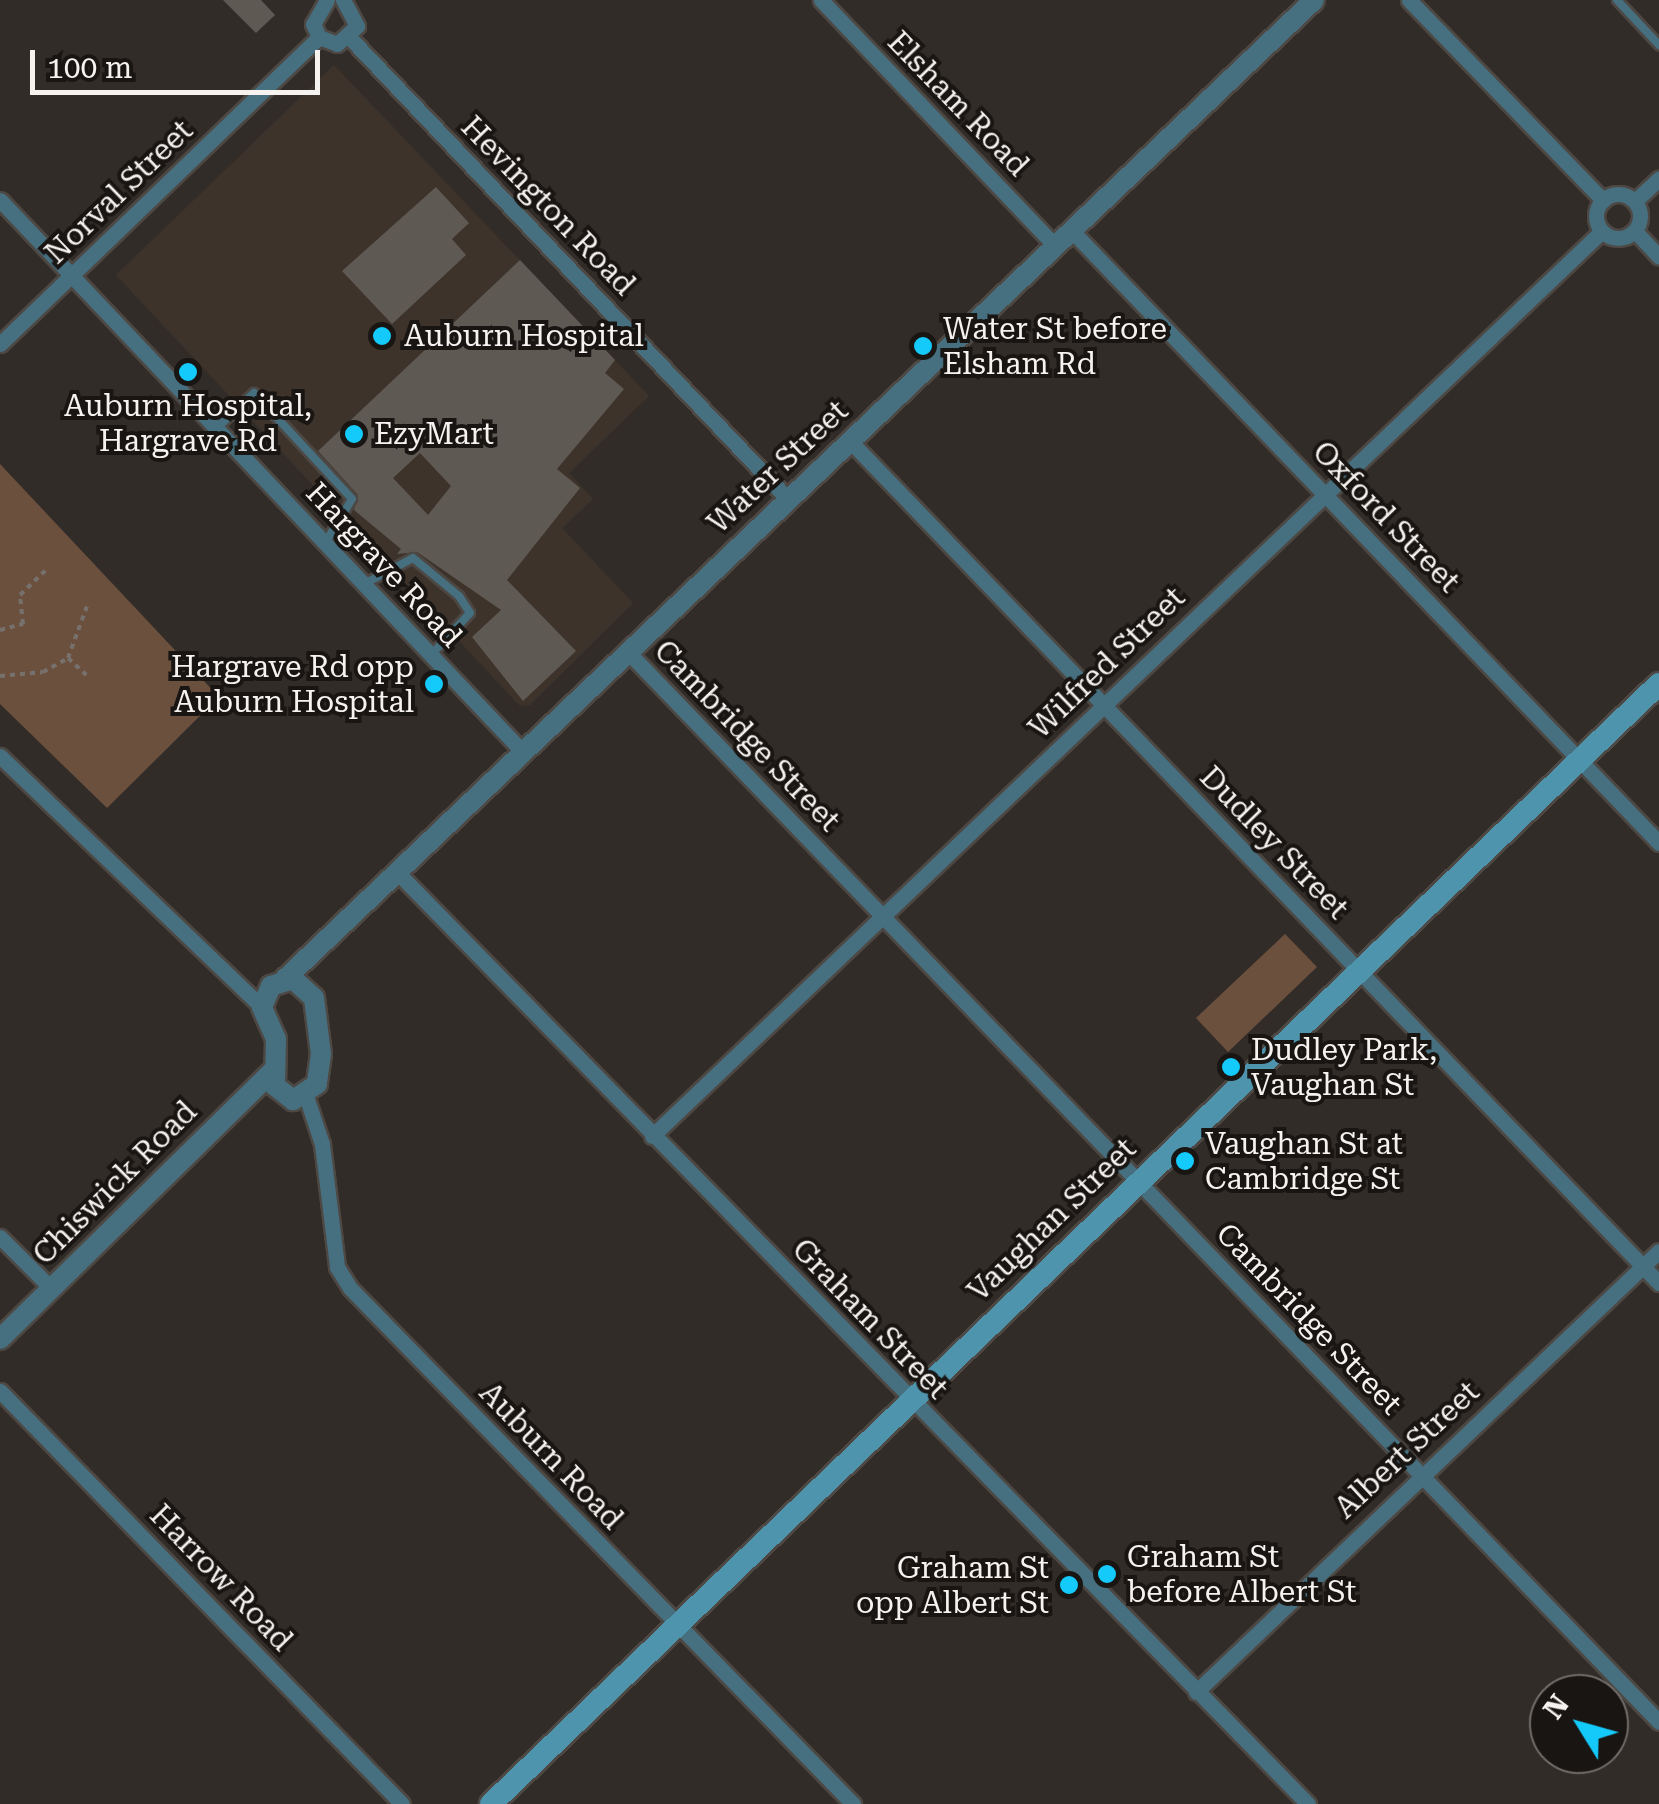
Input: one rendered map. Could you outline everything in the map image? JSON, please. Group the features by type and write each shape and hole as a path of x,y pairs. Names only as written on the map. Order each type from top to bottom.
{"main road":[{"name":"Vaughan Street","path":"491,1804 1137,1180 1659,684"}],"street":[{"name":"Elsham Road","path":"821,0 1055,246"},
{"name":"Water Street","path":"262,1007 271,986 285,979 395,870 1314,0"},
{"path":"1409,0 1603,200"},
{"path":"321,2 312,17 319,37 350,38 358,20 351,2"},
{"name":"Norval Street","path":"0,344 319,37"},
{"name":"Hevington Road","path":"350,38 788,499"},
{"path":"1659,179 1635,202 1635,232 1659,257"},
{"path":"1635,202 1620,194 1603,200 1596,216 1602,231 1616,239 1635,232"},
{"name":"Hargrave Road","path":"0,200 522,751"},
{"name":"Oxford Street","path":"1072,231 1659,844"},
{"name":"Wilfred Street","path":"652,1136 1602,231"},
{"name":"Dudley Street","path":"850,441 1659,1283"},
{"name":"Cambridge Street","path":"627,651 1659,1722"},
{"path":"0,756 262,1007 276,1039 274,1070 279,1093 306,1096 321,1067 317,1008 302,983 285,979"},
{"name":"Graham Street","path":"395,870 1308,1804"},
{"name":"Chiswick Road","path":"0,1339 274,1070"},
{"name":"Auburn Road","path":"306,1096 317,1117 343,1279 853,1804"},
{"path":"0,1236 51,1288"},
{"name":"Albert Street","path":"1196,1692 1659,1252"},
{"name":"Harrow Road","path":"0,1391 402,1804"}],"lane":[{"path":"1617,0 1659,45"},
{"path":"216,428 254,393 352,500 325,543"},
{"path":"364,584 413,558 459,596 470,613 432,655"}],"path":[{"path":"0,630 22,624 20,595 48,568"},
{"path":"0,676 43,672 68,658 87,606"},
{"path":"68,658 86,675"}],"shaded area":[{"name":"Auburn Hospital","path":"334,65 649,396 569,473 593,499 562,528 633,603 530,705 520,706 116,275"},
{"path":"0,464 219,697 107,808 0,704"},
{"path":"1285,934 1317,967 1228,1052 1196,1018"}],"building":[{"path":"223,0 261,0 275,15 256,33"},
{"path":"436,187 469,223 452,239 466,255 392,324 342,271"},
{"path":"520,260 615,360 605,373 624,389 557,469 580,488 507,580 576,651 523,701 472,637 501,610 417,552 397,554 401,549 354,510 358,495 318,451","holes":["420,453 451,486 428,515 393,478"]}],"place":[{"name":"Auburn Hospital","path":"382,336"},
{"name":"Water St before Elsham Rd","path":"923,346"},
{"name":"Auburn Hospital, Hargrave Rd","path":"188,372"},
{"name":"EzyMart","path":"354,434"},
{"name":"Hargrave Rd opp Auburn Hospital","path":"434,684"},
{"name":"Dudley Park, Vaughan St","path":"1231,1067"},
{"name":"Vaughan St at Cambridge St","path":"1185,1161"},
{"name":"Graham St before Albert St","path":"1107,1574"},
{"name":"Graham St opp Albert St","path":"1069,1585"}]}
